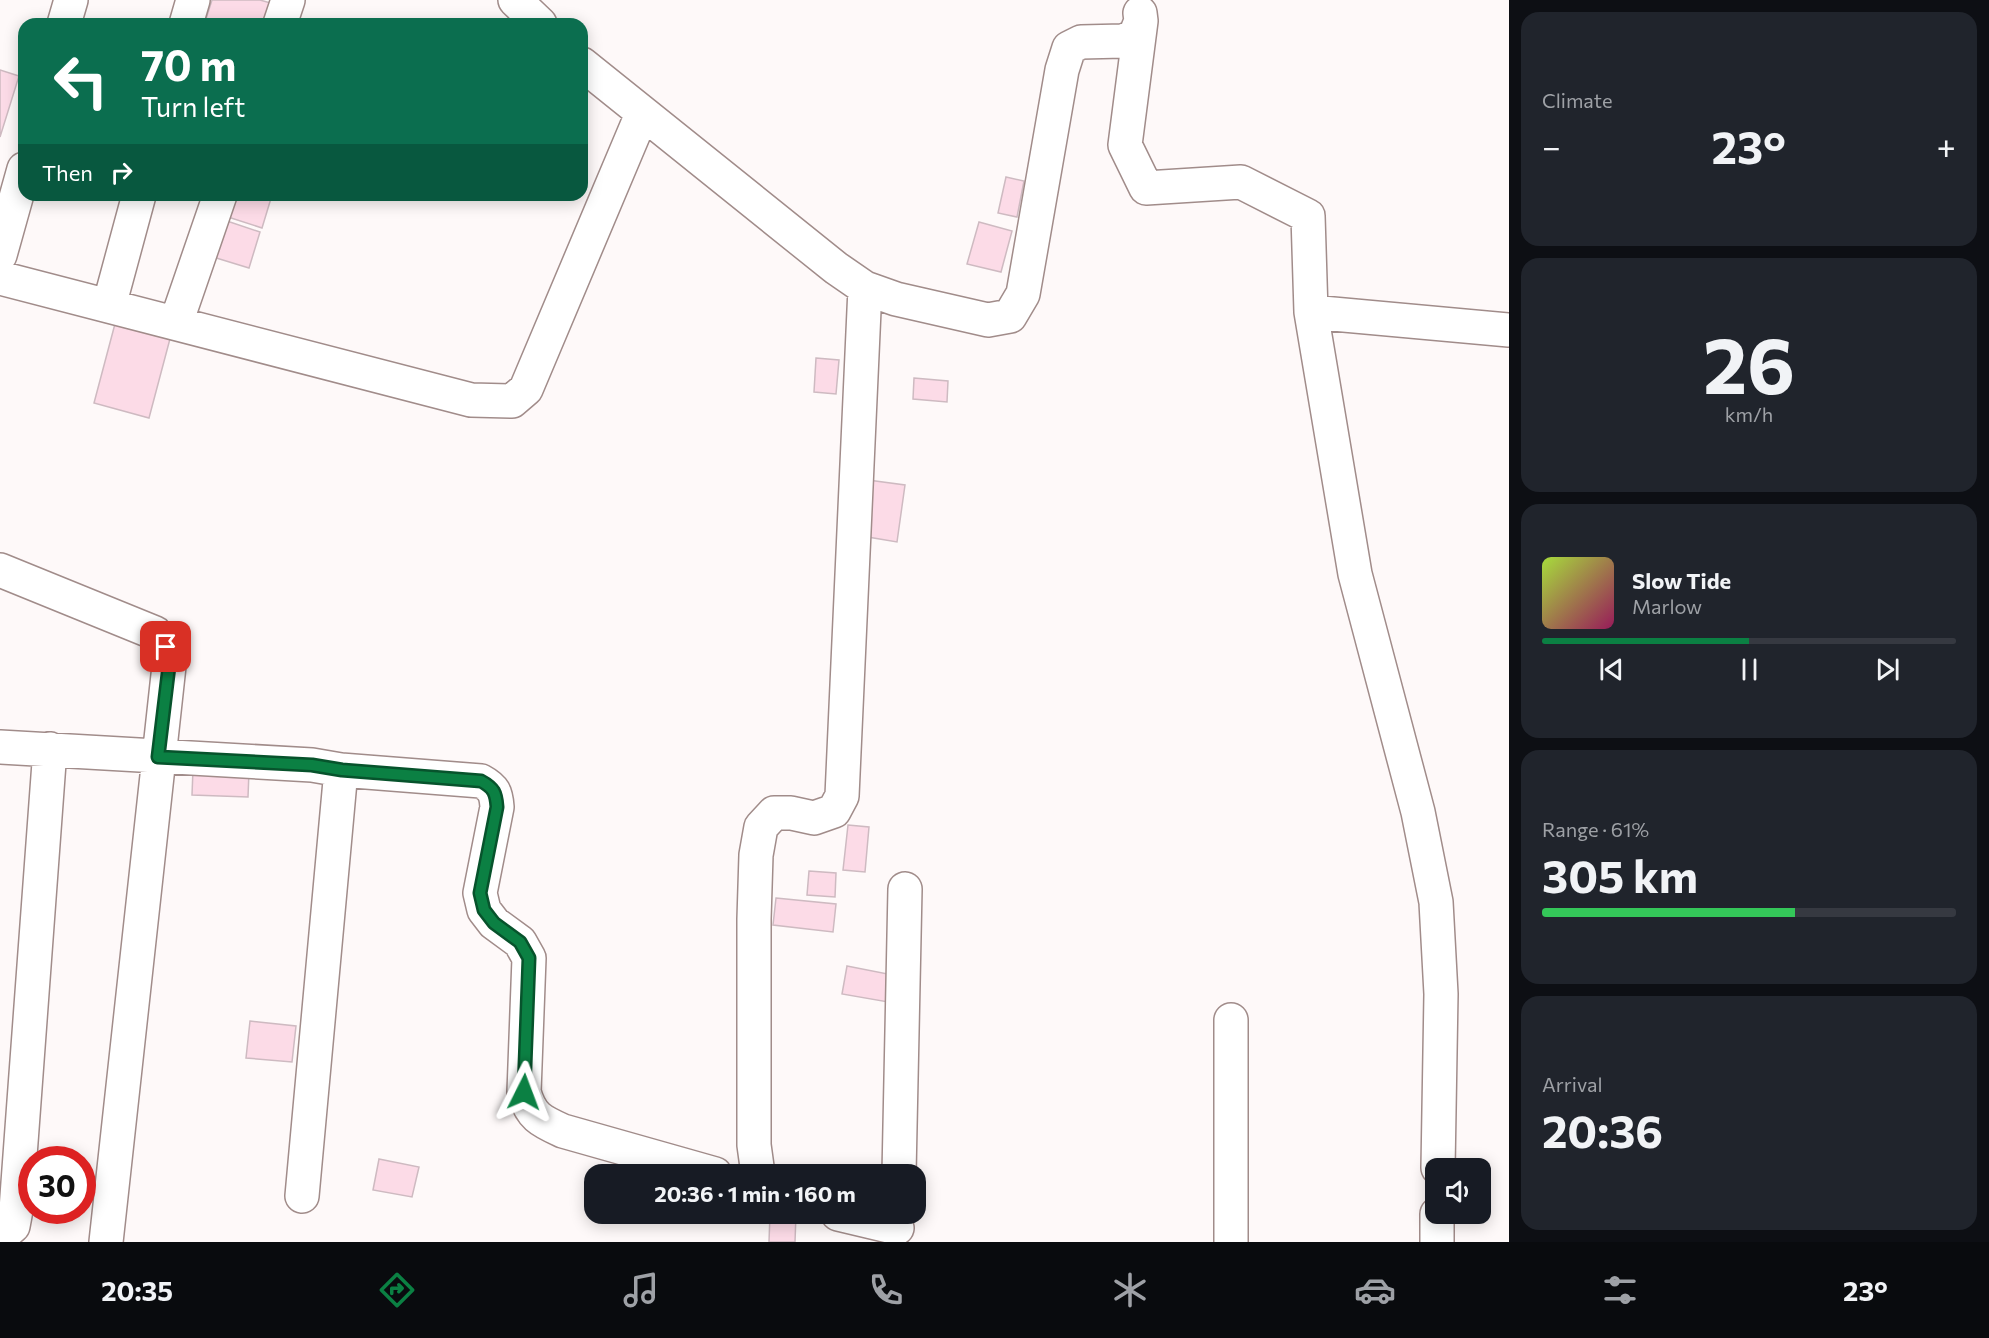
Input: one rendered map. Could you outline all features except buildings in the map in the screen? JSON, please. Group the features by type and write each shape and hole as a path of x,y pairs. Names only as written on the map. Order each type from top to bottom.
{"street":[{"path":"66,18 71,0"},
{"path":"188,18 193,0"},
{"path":"282,18 288,0"},
{"path":"515,0 534,18"},
{"path":"588,69 836,268 865,288 896,299 988,320 1010,316 1023,294 1062,70 1069,48 1081,42 1123,41 1135,36 1139,11"},
{"path":"1139,11 1125,145 1146,188 1241,182 1308,216 1311,312 1355,574 1418,812 1436,902 1441,994 1438,1158"},
{"path":"18,195 0,274 109,306 471,400 512,401 526,389 642,114"},
{"path":"109,306 137,201"},
{"path":"176,323 218,201"},
{"path":"757,1164 754,1145 754,919 756,855 761,827 774,813 791,813 814,818 834,811 842,796 865,288"},
{"path":"1311,312 1509,330"},
{"path":"0,570 155,633 166,647 169,666 106,1242"},
{"path":"0,747 312,765 342,770 481,781 491,786 496,794 497,807 480,893 484,910 494,923 520,942 529,958 524,1092 528,1106 540,1121 563,1131 680,1164"},
{"path":"0,1237 13,1226 16,1210 50,749"},
{"path":"302,1196 342,770"},
{"path":"899,1164 905,889"},
{"path":"1231,1020 1232,1242"},
{"path":"881,1224 898,1228"},
{"path":"1437,1224 1437,1242"}],"route":[{"path":"166,647 169,666 158,757 312,765 402,776 481,781 491,786 496,794 497,807 480,893 484,910 494,923 520,942 529,958 524,1092"}]}
